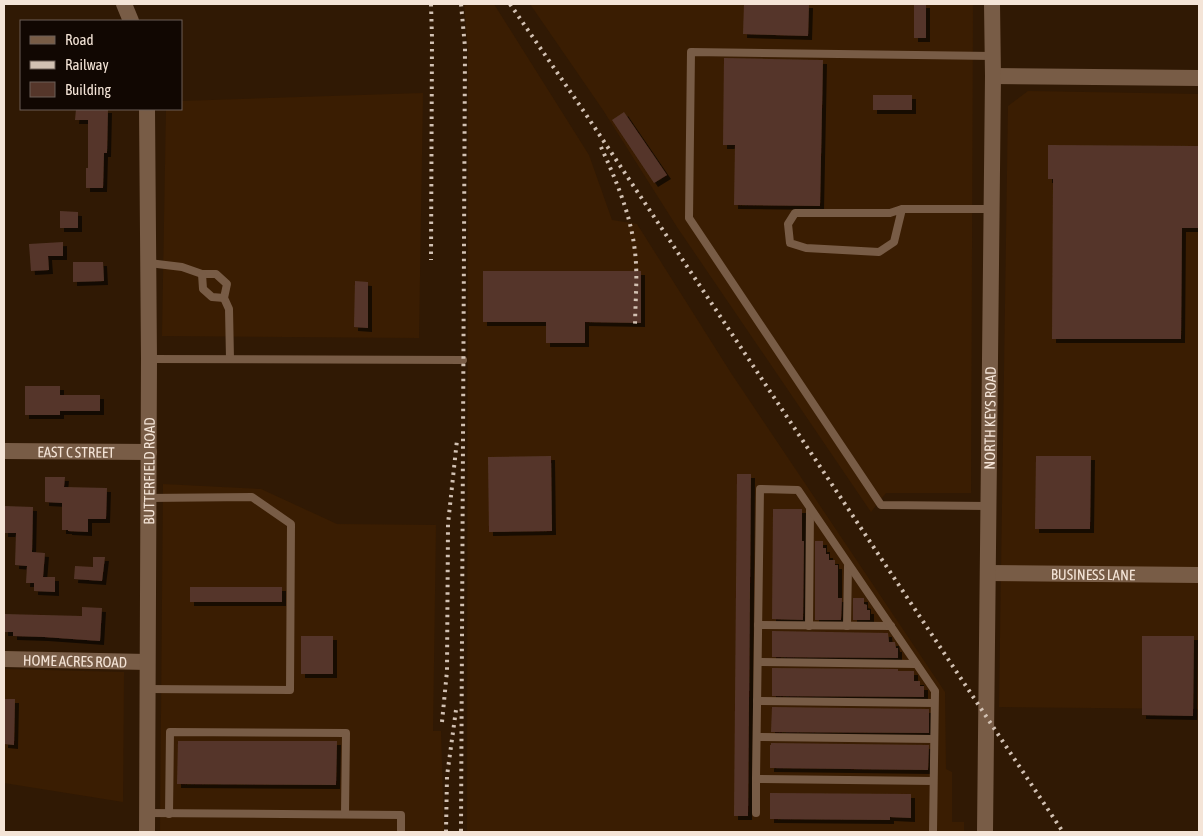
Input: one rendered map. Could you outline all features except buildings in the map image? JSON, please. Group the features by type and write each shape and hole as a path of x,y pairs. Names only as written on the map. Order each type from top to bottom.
{"street":[{"path":"124,4 131,20"},
{"name":"NORTH KEYS ROAD","path":"984,832 992,209 992,4"},
{"path":"993,76 1199,78"},
{"name":"BUTTERFIELD ROAD","path":"147,110 149,452 147,832"},
{"name":"EAST C STREET","path":"4,451 149,452"},
{"name":"BUSINESS LANE","path":"988,573 1199,575"},
{"name":"HOME ACRES ROAD","path":"4,660 147,662"}],"lane":[{"path":"988,506 881,505 689,218 690,71 691,52 993,56"},
{"path":"902,209 894,242 879,252 806,248 790,243 788,224 796,213 890,213 902,209 992,209"},
{"path":"149,263 182,267 202,274 216,274 227,284 224,298 229,309 230,359"},
{"path":"202,274 203,289 212,297 224,298"},
{"path":"149,359 463,360"},
{"path":"756,813 760,490 798,490 848,565 892,626 934,691 933,832"},
{"path":"147,689 290,690 291,524 252,497 148,498"},
{"path":"809,626 810,509"},
{"path":"847,626 848,565"},
{"path":"758,625 892,626"},
{"path":"758,662 916,664"},
{"path":"757,701 934,703"},
{"path":"170,814 170,732 346,733 345,814"},
{"path":"757,736 934,739"},
{"path":"756,778 933,781"},
{"path":"147,813 401,815 401,832"}],"shaded area":[{"path":"464,4 494,4 589,155 612,220 637,224 731,373 945,692 946,769 952,772 952,822 964,822 964,832 467,832 468,50"},
{"path":"530,4 973,4 971,493 886,493 871,512 677,227 603,110"},
{"path":"1028,91 1199,94 1199,709 999,707 1008,106"},
{"path":"423,93 419,338 162,336 166,110 182,110 182,101"},
{"path":"163,484 261,489 337,524 436,525 433,731 441,731 444,832 160,832"},
{"path":"4,669 124,672 123,802 4,783"}],"railway":[{"path":"431,4 431,260"},
{"path":"461,4 465,47 461,832"},
{"path":"510,4 585,113 1063,832"},
{"path":"601,147 622,198 633,238 636,271 635,328"},
{"path":"442,722 447,671 448,524 457,440"},
{"path":"446,832 447,776 456,710"}]}
